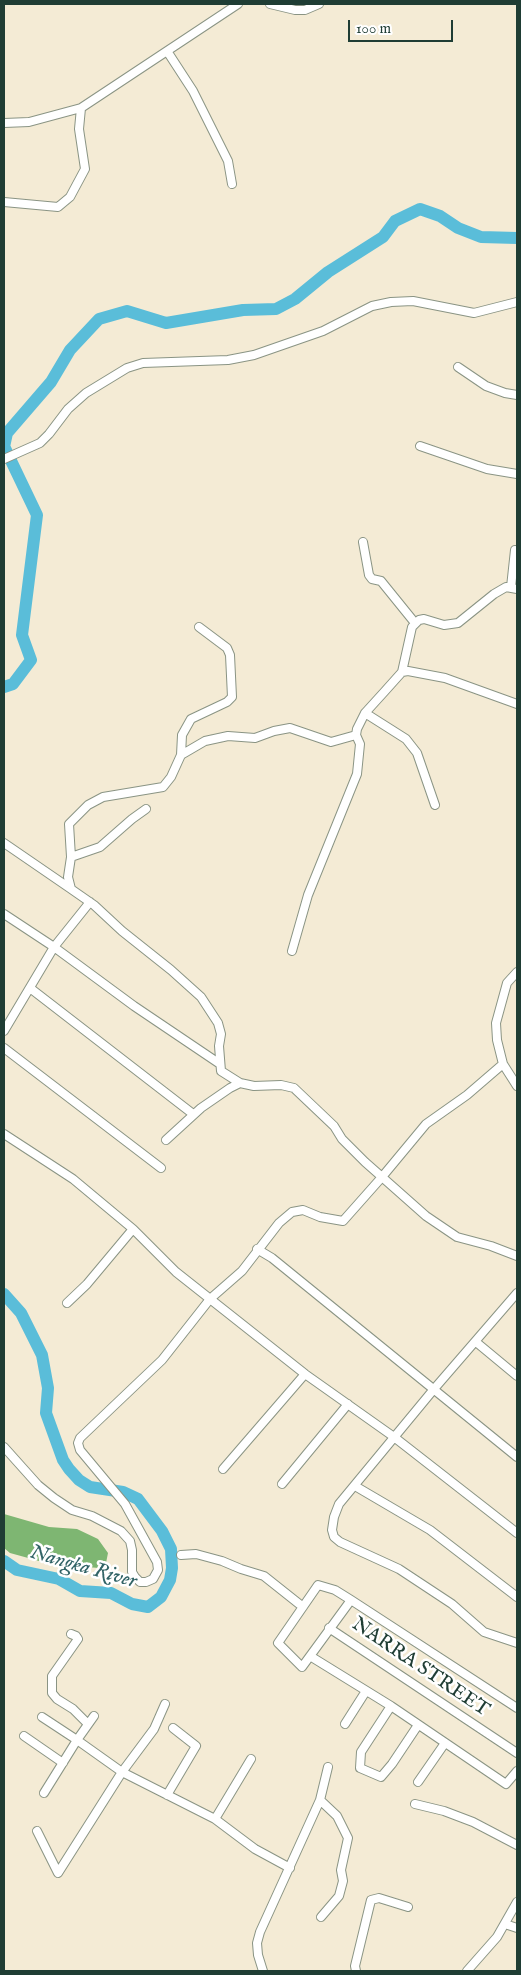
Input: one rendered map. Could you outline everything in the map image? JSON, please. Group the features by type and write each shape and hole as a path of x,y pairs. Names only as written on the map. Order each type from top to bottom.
{"street":[{"path":"4,123 29,122 81,108 238,4"},
{"path":"270,4 295,10 305,10 319,4"},
{"path":"167,51 193,91 228,161 232,184"},
{"path":"4,202 58,207 70,197 85,169 79,129 81,108"},
{"path":"4,459 40,443 68,409 86,393 128,368 143,363 228,360 254,355 323,331 372,306 392,302 413,301 474,313 517,302"},
{"path":"458,367 486,386 517,395"},
{"path":"420,446 487,469 517,474"},
{"path":"363,542 369,575 381,581 415,623"},
{"path":"292,951 308,895 356,774 360,744 356,735 356,729 365,714 402,672 412,627 415,623 424,619 444,625 458,623 494,594 514,588 515,550"},
{"path":"71,889 68,877 71,857 69,824 88,805 103,797 163,786 171,777 181,755 182,735 191,719 227,702 232,697 230,655 227,648 199,627"},
{"path":"402,672 426,673 445,678 517,704"},
{"path":"365,714 406,739 417,753 435,805"},
{"path":"181,755 205,741 228,736 255,738 274,731 290,728 331,742 356,735"},
{"path":"71,857 100,847 146,809"},
{"path":"4,843 90,902 122,932 171,970 200,997 218,1023 222,1034 219,1046 222,1070 240,1083 254,1086 281,1085 294,1088 334,1126 342,1139 365,1162 426,1216 457,1237 491,1246 517,1256"},
{"path":"4,1031 54,947 90,902"},
{"path":"4,914 220,1064"},
{"path":"517,972 507,983 496,1022 497,1040 503,1064 517,1086"},
{"path":"30,988 193,1114"},
{"path":"4,1048 161,1168"},
{"path":"4,1447 38,1485 54,1498 72,1510 92,1516 121,1531 130,1542 132,1572 140,1582 146,1582 153,1578 158,1570 157,1562 124,1504 80,1450 78,1443 80,1438 162,1360 210,1299 242,1271 279,1222 292,1212 304,1210 320,1217 343,1221 426,1124 467,1094 503,1064"},
{"path":"166,1140 193,1114 213,1099 240,1083"},
{"path":"4,1134 73,1179 132,1229 176,1272 305,1374 394,1437 517,1533"},
{"path":"67,1303 87,1284 132,1229"},
{"path":"257,1249 272,1258 517,1457"},
{"path":"516,1297 434,1388 339,1504 332,1530 334,1537 348,1547 399,1569 452,1604 484,1632 516,1641"},
{"path":"476,1342 517,1376"},
{"path":"223,1469 305,1374"},
{"path":"282,1484 348,1404"},
{"path":"355,1486 430,1530 517,1597"},
{"path":"181,1555 196,1554 264,1576 303,1607"},
{"path":"350,1600 302,1667 278,1643 318,1585 335,1590 517,1708"},
{"name":"NARRA STREET","path":"329,1628 517,1752"},
{"path":"71,1634 78,1639 52,1676 50,1684 52,1693 57,1700 78,1712 88,1724"},
{"path":"310,1656 391,1706 506,1784 517,1770"},
{"path":"345,1724 366,1691"},
{"path":"37,1831 58,1873 122,1772 154,1729 165,1704"},
{"path":"391,1706 360,1752 360,1768 381,1777 418,1725"},
{"path":"44,1793 94,1716"},
{"path":"42,1717 122,1772 216,1819 255,1849 290,1868"},
{"path":"167,1795 196,1746 173,1728"},
{"path":"24,1736 63,1763"},
{"path":"418,1782 445,1743"},
{"path":"216,1819 251,1759"},
{"path":"263,1971 258,1956 260,1932 320,1800 328,1767"},
{"path":"320,1800 337,1816 348,1838 341,1870 343,1881 339,1896 321,1917"},
{"path":"415,1804 444,1811 474,1822 517,1845"},
{"path":"356,1971 355,1966 371,1900 378,1898 408,1907"},
{"path":"467,1971 491,1944 517,1902"},
{"path":"505,1924 517,1928"}],"green space":[{"path":"4,1514 49,1527 77,1529 98,1539 108,1553 106,1563 99,1568 50,1564 10,1553 4,1548"}],"waterway":[{"path":"4,447 7,433 51,382 70,350 99,319 127,311 166,323 243,310 276,309 295,299 328,272 383,237 395,221 420,209 440,216 458,228 481,237 517,238"},
{"name":"Nangka River","path":"4,446 37,515 22,635 31,660 13,684 4,687"},
{"name":"Nangka River","path":"4,1294 21,1313 42,1355 48,1388 46,1413 63,1460 79,1480 90,1487 123,1492 138,1499 162,1531 171,1549 172,1568 170,1580 161,1597 148,1607 132,1604 111,1593 80,1591 59,1579 17,1570 4,1561"}]}
